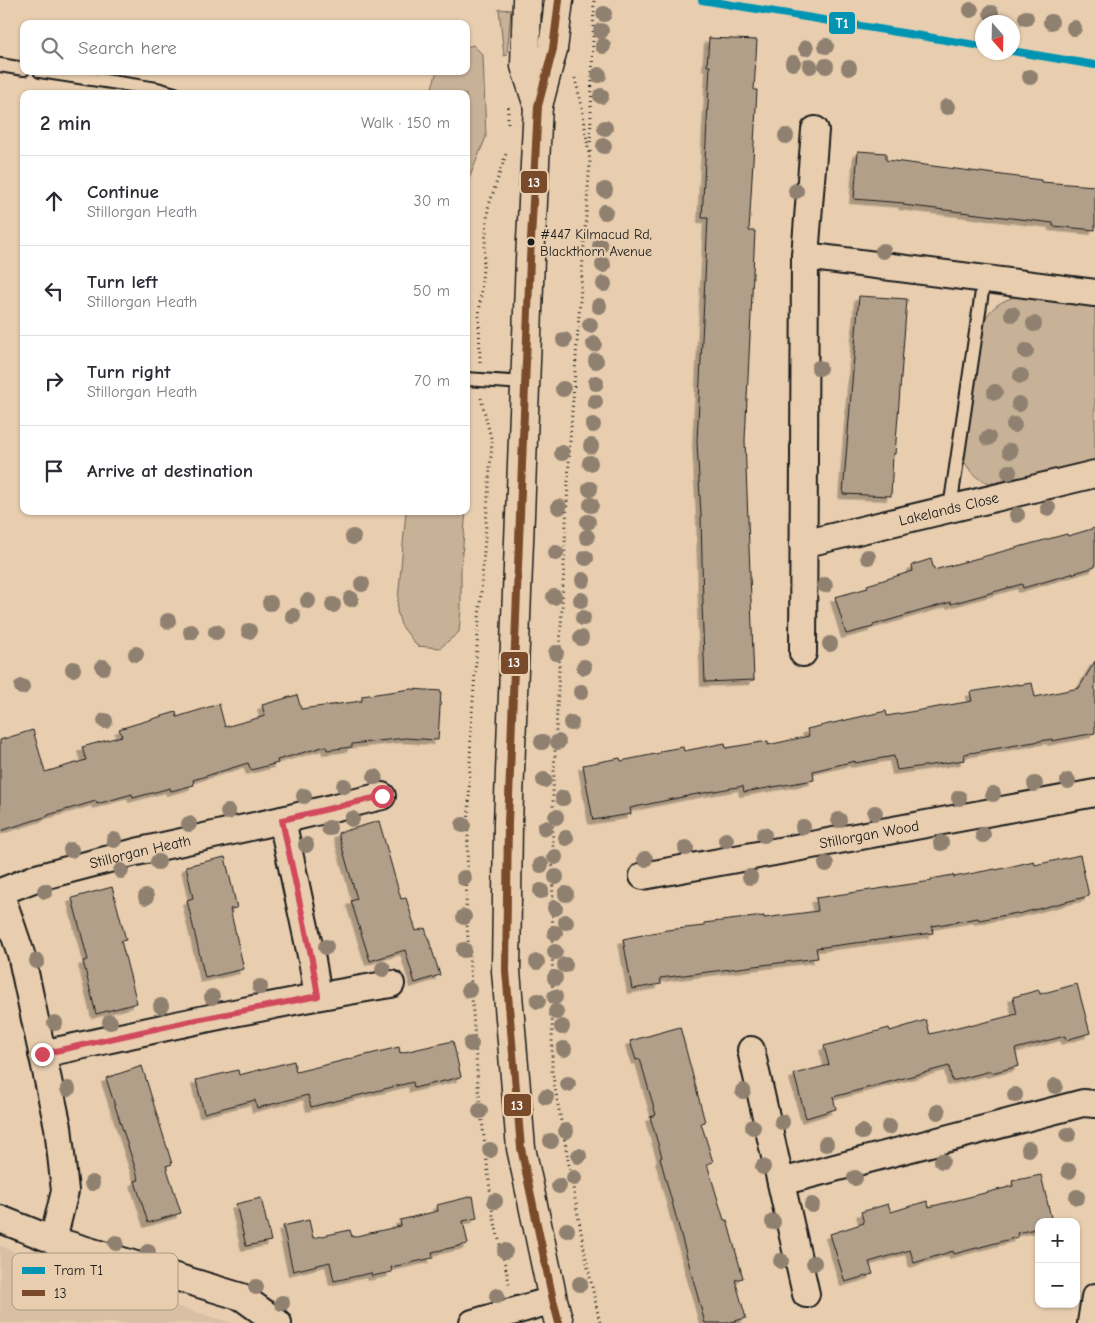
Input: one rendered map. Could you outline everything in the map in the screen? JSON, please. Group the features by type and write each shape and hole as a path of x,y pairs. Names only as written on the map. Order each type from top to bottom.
{"street":[{"path":"527,0 525,66 538,106"},
{"path":"473,1323 556,1312 521,1148 506,971 508,823 538,106 553,48 559,0"},
{"path":"803,653 805,256 815,130"},
{"path":"805,256 1095,293"},
{"name":"Lakelands Close","path":"803,544 1095,474"},
{"name":"Stillorgan Wood","path":"643,876 1095,793"},
{"name":"Stillorgan Heath","path":"53,1240 66,1191 58,1127 20,954 0,892 36,878 127,854 382,796"},
{"path":"282,820 318,996"},
{"path":"42,1054 191,1021 391,984"},
{"path":"751,1050 806,1294"},
{"path":"781,1182 1083,1103 1095,1104"},
{"path":"0,1219 53,1240 96,1253"},
{"path":"178,1278 242,1297 278,1323"},
{"path":"1092,1323 1095,1297"}],"lane":[{"path":"0,65 20,68"},
{"path":"66,75 161,90"},
{"path":"950,508 984,278"},
{"path":"470,379 525,383"}],"path":[{"path":"594,0 590,161 570,441 553,793 552,1071 585,1254 600,1323"},
{"path":"573,70 582,107 590,161"}],"shaded area":[{"path":"499,9 511,10 507,55 504,56"},
{"path":"473,45 483,55 486,137 470,176 470,90 431,90 436,75 470,75 470,46"},
{"path":"1018,296 1095,306 1095,461 1006,483 991,483 975,476 963,459 982,326 988,314 996,306"},
{"path":"406,515 466,515 461,567 459,632 440,648 417,646 401,625 397,611"},
{"path":"0,1245 16,1253 12,1253 12,1310 178,1310 178,1306 232,1323 0,1323"}],"building":[{"path":"709,38 757,40 754,90 757,90 749,231 755,231 745,440 754,680 705,682 701,515 697,442 708,218 702,218 710,66 707,66"},
{"path":"858,151 886,153 886,160 1041,180 1041,182 1095,186 1095,230 1053,226 1053,223 903,205 904,203 854,199"},
{"path":"859,296 907,299 891,496 843,494"},
{"path":"1095,528 1095,567 1023,588 1022,584 951,604 951,602 846,634 835,597 868,588 867,585 913,571 912,565 931,559 934,570"},
{"path":"1095,661 1095,733 964,754 965,760 897,770 894,756 855,763 855,761 813,771 814,780 744,792 743,786 692,795 630,808 631,814 593,820 583,765 620,758 621,761 683,747 684,751 725,743 726,748 768,741 768,745 809,736 807,729 886,711 887,716 972,701 970,692 1018,684 1032,683 1035,697 1079,688"},
{"path":"411,689 441,691 438,740 405,738 352,744 352,747 327,750 326,746 277,760 278,763 251,770 248,763 193,780 194,785 171,791 170,788 133,798 132,794 97,804 96,801 0,831 0,740 33,730 45,772 86,760 82,747 122,736 119,729 176,712 177,717 219,704 225,727 265,716 262,705 297,695 301,709 362,701 362,696"},
{"path":"379,821 401,899 406,898 416,931 425,928 440,975 415,983 405,950 370,961 351,901 357,899 338,833"},
{"path":"1080,855 1089,896 1018,914 979,920 978,918 932,926 933,933 816,948 818,958 660,978 661,984 632,989 623,939 667,930 704,926 704,923 818,911 816,898 932,881 931,879 996,870 1034,861 1035,865"},
{"path":"225,857 237,908 230,909 244,969 205,978 187,900 193,898 186,866"},
{"path":"112,887 126,940 121,941 137,1003 96,1014 83,961 88,960 72,898"},
{"path":"1077,984 1090,1033 1066,1040 1065,1036 1015,1049 1019,1066 991,1073 991,1071 952,1081 949,1066 833,1097 836,1109 806,1118 794,1074 829,1065 824,1046 889,1028 890,1031 926,1020 930,1034 970,1024 970,1026 1017,1014 1013,997 1039,990 1040,994"},
{"path":"680,1027 705,1122 701,1123 713,1162 707,1164 724,1220 727,1220 743,1278 735,1280 746,1318 727,1323 705,1323 650,1117 656,1115 640,1059 636,1060 630,1041"},
{"path":"453,1041 461,1077 414,1088 413,1082 311,1107 308,1095 257,1108 255,1100 204,1113 196,1080 238,1070 239,1075 294,1061 296,1072 399,1047 400,1053"},
{"path":"142,1066 172,1164 166,1166 181,1213 148,1223 135,1181 139,1180 106,1078"},
{"path":"1041,1175 1051,1218 1035,1218 1035,1229 1017,1233 1018,1237 954,1254 953,1251 914,1263 910,1250 869,1262 873,1274 845,1282 830,1234 864,1223 861,1212 888,1204 891,1212 927,1201 929,1207 1013,1186 1012,1181"},
{"path":"473,1196 477,1218 463,1221 468,1244 432,1252 433,1258 391,1267 392,1272 372,1276 371,1273 334,1281 330,1262 293,1271 283,1226 309,1220 313,1238 350,1230 352,1237 401,1226 400,1220 438,1211 437,1205"},
{"path":"261,1198 271,1241 246,1246 236,1204"}],"tram line":[{"name":"T1","path":"702,0 975,45"},
{"name":"T1","path":"1020,52 1095,65"}],"transit line":[{"name":"13","path":"559,0 553,49 538,106 530,259 508,823 506,971 521,1148 559,1323"}],"place":[{"name":"#447 Kilmacud Rd, Blackthorn Avenue","path":"531,242"}],"route":[{"path":"42,1054 191,1021 318,996 282,820 382,796"}]}
